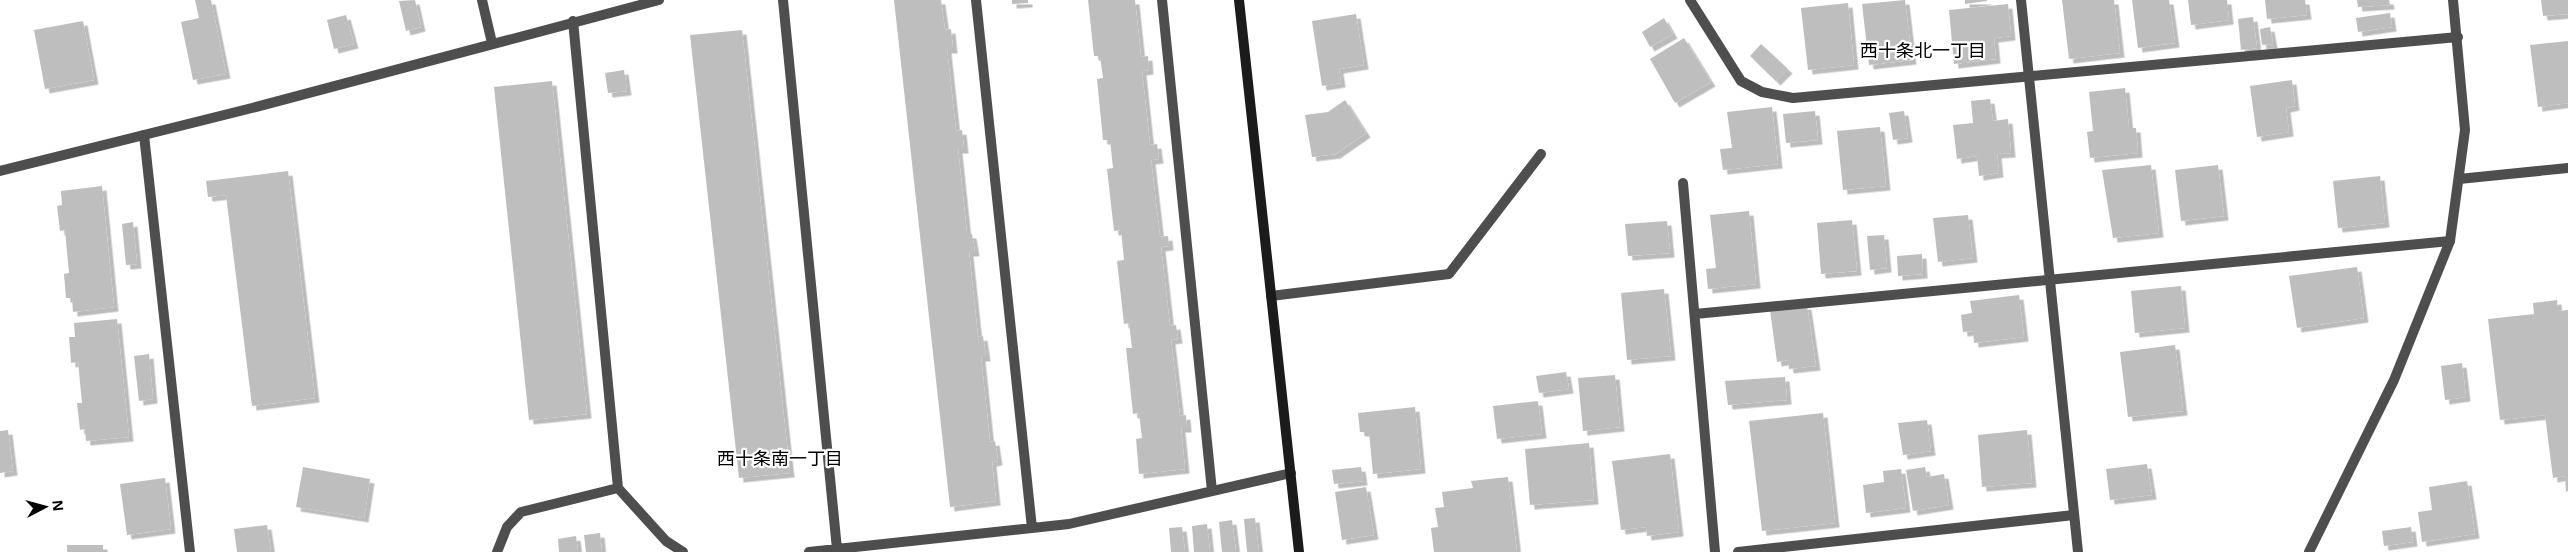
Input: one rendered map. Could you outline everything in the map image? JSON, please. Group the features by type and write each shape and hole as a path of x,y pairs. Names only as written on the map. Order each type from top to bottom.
{"street":[{"path":"482,0 492,43"},
{"path":"0,170 144,136 573,21 659,0"},
{"path":"783,0 838,549"},
{"path":"976,0 1032,528"},
{"path":"1162,0 1212,491"},
{"path":"1239,0 1299,552"},
{"path":"1690,0 1741,81 1762,92 1793,98 2458,37"},
{"path":"2021,0 2078,552"},
{"path":"2309,552 2394,380 2450,241 2465,130 2458,37 2453,0"},
{"path":"573,21 618,488 666,541 683,552"},
{"path":"144,136 190,552"},
{"path":"1272,296 1449,274 1541,154"},
{"path":"2459,179 2568,168"},
{"path":"1683,183 1715,552"},
{"path":"1694,314 2450,241"},
{"path":"809,552 1069,524 1291,473"},
{"path":"497,552 507,527 521,512 618,488"},
{"path":"1738,552 2074,515"}],"building":[{"path":"195,0 211,0 226,74 193,80 181,22 199,18"},
{"path":"415,0 421,27 406,31 399,1"},
{"path":"894,0 941,0 945,30 951,29 953,49 947,49 956,131 962,130 964,149 958,149 967,234 972,234 975,252 969,252 978,337 983,336 986,357 981,357 990,442 995,441 998,461 992,462 996,501 950,507"},
{"path":"1012,0 1028,0 1028,3 1012,4"},
{"path":"1088,0 1135,0 1141,57 1148,56 1149,70 1142,71 1150,145 1157,144 1159,159 1151,160 1160,237 1168,236 1169,246 1161,247 1170,326 1176,325 1178,339 1171,340 1180,416 1186,415 1187,428 1181,428 1185,469 1139,474 1136,439 1142,438 1139,413 1133,414 1126,348 1132,348 1129,323 1124,324 1117,261 1124,260 1121,230 1114,231 1107,169 1113,168 1110,140 1103,140 1097,79 1103,78 1100,56 1094,56"},
{"path":"1905,0 1912,60 1869,65 1862,4"},
{"path":"1965,0 1987,0 1987,1 1965,4"},
{"path":"2062,0 2114,0 2120,53 2069,59"},
{"path":"2132,0 2169,0 2175,43 2138,48"},
{"path":"2188,0 2227,0 2229,20 2191,25"},
{"path":"2265,0 2305,0 2307,15 2267,19"},
{"path":"2357,0 2389,0 2390,5 2358,7"},
{"path":"2541,0 2568,0 2568,14 2543,16"},
{"path":"1848,3 1854,65 1808,70 1801,8"},
{"path":"2008,4 2011,36 1994,38 1996,59 1954,64 1949,10"},
{"path":"2390,13 2392,27 2358,32 2356,18"},
{"path":"1356,14 1364,65 1339,69 1341,83 1322,86 1312,21"},
{"path":"346,15 354,44 334,49 327,20"},
{"path":"2253,17 2257,48 2241,50 2238,19"},
{"path":"1664,18 1673,34 1650,47 1642,32"},
{"path":"83,21 94,80 45,89 34,30"},
{"path":"2270,27 2273,44 2262,45 2260,29"},
{"path":"742,30 790,473 739,478 690,35"},
{"path":"1684,38 1711,82 1675,103 1650,59"},
{"path":"2568,41 2568,103 2538,107 2530,45"},
{"path":"1761,44 1788,69 1776,81 1750,56"},
{"path":"624,70 627,91 608,93 605,73"},
{"path":"2292,80 2295,106 2286,108 2289,132 2257,137 2250,86"},
{"path":"552,81 587,414 529,420 494,87"},
{"path":"2125,88 2129,128 2136,128 2138,153 2090,158 2087,132 2093,131 2089,92"},
{"path":"1990,99 1993,121 2008,119 2011,153 1997,154 1999,173 1979,176 1977,156 1957,159 1953,125 1973,123 1971,101"},
{"path":"1345,100 1366,133 1336,154 1312,157 1305,115 1328,112"},
{"path":"1772,107 1778,164 1723,170 1720,149 1732,148 1727,112"},
{"path":"1815,111 1818,140 1786,143 1783,114"},
{"path":"1904,111 1908,138 1893,140 1889,113"},
{"path":"1880,127 1886,186 1843,190 1837,131"},
{"path":"2151,165 2159,233 2113,238 2102,170"},
{"path":"2218,165 2224,216 2181,221 2175,170"},
{"path":"288,171 315,398 252,406 226,195 208,197 206,181"},
{"path":"2380,176 2385,223 2338,228 2333,181"},
{"path":"102,186 114,307 73,312 72,298 66,298 64,274 69,273 65,230 60,231 57,206 62,205 61,191"},
{"path":"1749,211 1756,284 1708,289 1706,269 1716,268 1710,215"},
{"path":"1968,215 1973,258 1938,262 1933,218"},
{"path":"1852,220 1857,271 1821,274 1817,223"},
{"path":"1667,221 1670,253 1628,256 1625,224"},
{"path":"133,222 137,264 126,265 122,224"},
{"path":"1884,235 1887,268 1870,270 1867,236"},
{"path":"1922,254 1923,274 1898,276 1897,256"},
{"path":"2357,267 2364,318 2297,328 2289,276"},
{"path":"2181,286 2185,328 2135,333 2131,291"},
{"path":"1664,289 1671,356 1627,360 1621,293"},
{"path":"2019,295 2024,337 1974,343 1973,331 1963,332 1961,315 1972,313 1970,301"},
{"path":"2557,300 2558,311 2568,310 2568,491 2566,492 2565,476 2553,478 2545,415 2500,420 2488,319 2534,314 2533,303"},
{"path":"1807,305 1816,366 1789,369 1788,360 1777,362 1770,310"},
{"path":"117,319 129,437 86,441 85,429 80,430 77,403 82,403 78,362 71,363 69,337 75,337 74,323"},
{"path":"2175,345 2183,411 2128,417 2120,352"},
{"path":"149,354 153,399 139,401 134,356"},
{"path":"2462,363 2466,397 2445,400 2441,366"},
{"path":"1566,372 1569,389 1539,393 1536,376"},
{"path":"1615,375 1620,427 1583,431 1578,378"},
{"path":"1785,377 1787,400 1728,405 1725,381"},
{"path":"1538,401 1542,434 1497,439 1493,406"},
{"path":"1415,407 1421,469 1373,474 1369,432 1360,432 1358,413"},
{"path":"1823,413 1835,523 1762,531 1749,421"},
{"path":"1927,420 1931,451 1903,455 1898,423"},
{"path":"8,430 13,471 0,473 0,431"},
{"path":"2027,430 2032,483 1982,487 1978,435"},
{"path":"1589,443 1594,500 1530,505 1525,449"},
{"path":"1670,454 1679,532 1647,536 1646,527 1621,530 1612,461"},
{"path":"2147,464 2152,495 2110,500 2106,469"},
{"path":"303,467 370,479 364,518 296,507"},
{"path":"1361,467 1363,481 1334,484 1332,470"},
{"path":"1925,467 1927,477 1944,474 1949,505 1913,511 1906,470"},
{"path":"1901,469 1906,508 1866,513 1863,485 1884,482 1883,471"},
{"path":"1508,477 1517,552 1434,552 1431,528 1438,527 1435,508 1444,507 1442,492 1473,488 1471,481"},
{"path":"165,478 171,529 127,535 120,484"},
{"path":"2467,481 2475,534 2422,542 2418,512 2432,510 2429,487"},
{"path":"1366,487 1374,535 1342,540 1335,492"},
{"path":"1255,518 1259,552 1247,552 1244,519"},
{"path":"1232,520 1236,552 1222,552 1219,522"},
{"path":"1207,524 1210,552 1194,552 1192,526"},
{"path":"267,525 271,552 237,552 234,529"},
{"path":"1182,527 1185,552 1171,552 1169,528"},
{"path":"2411,527 2413,542 2384,546 2382,531"},
{"path":"600,533 602,552 586,552 584,535"},
{"path":"576,536 578,552 559,552 558,539"},
{"path":"67,545 103,545 103,552 67,552"}],"district":[{"name":"西十条北一丁目","path":"1923,50"},
{"name":"西十条南一丁目","path":"780,458"}]}
